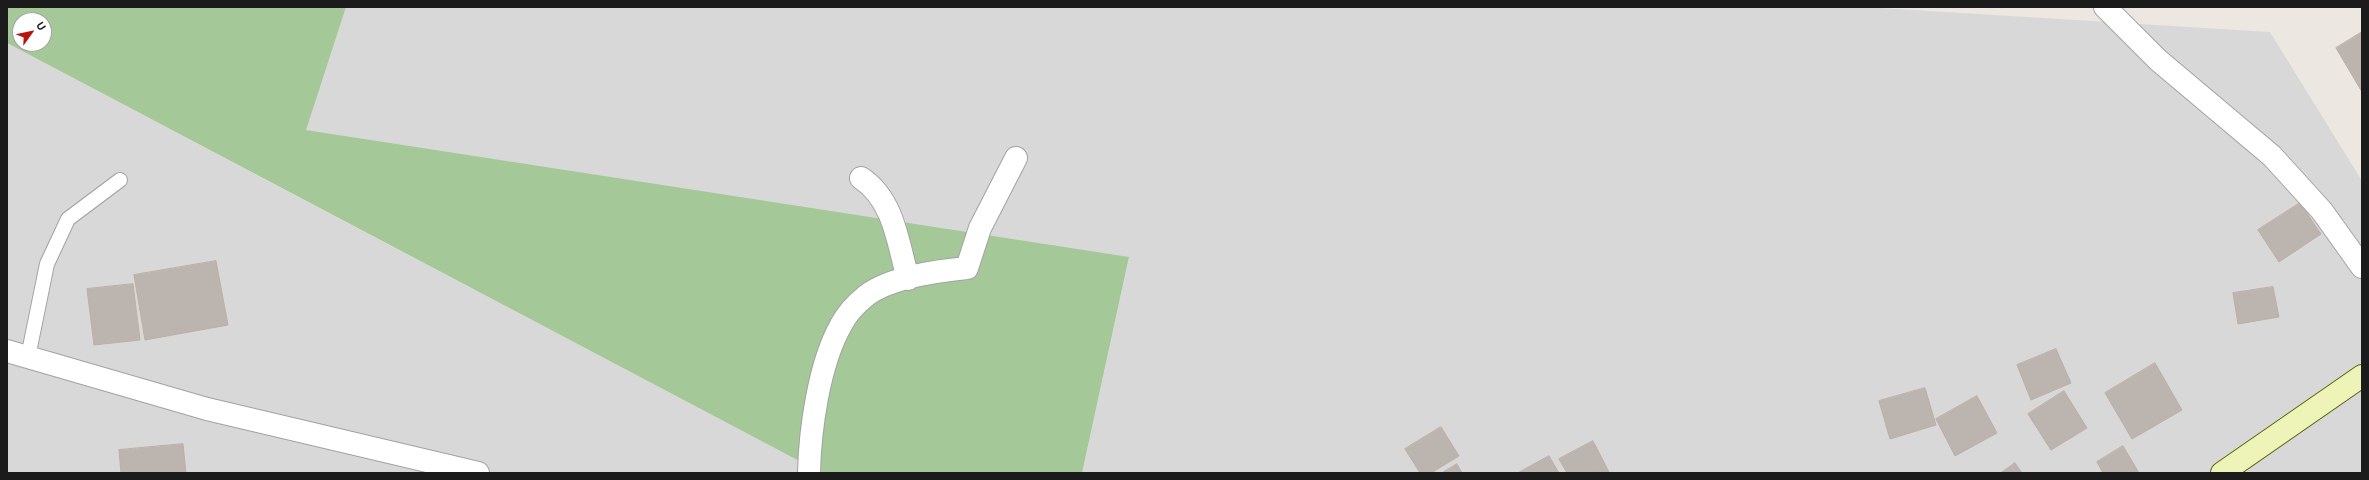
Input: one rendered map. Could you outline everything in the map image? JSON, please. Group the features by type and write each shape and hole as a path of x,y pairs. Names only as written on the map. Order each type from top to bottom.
{"main road":[{"path":"2222,473 2362,376"}],"street":[{"path":"2105,7 2158,60 2272,156 2322,211 2362,267"},
{"path":"809,473 810,429 825,367 841,324 852,308 868,295 886,285 908,279 967,268 980,228 1016,158"},
{"path":"861,178 876,190 889,209 908,279"},
{"path":"7,351 207,409 478,473"}],"lane":[{"path":"28,357 47,264 68,219 120,180"}],"shaded area":[{"path":"346,7 1865,7 2270,32 2362,181 2362,473 1082,473 1129,258 305,130"},
{"path":"7,43 12,46 12,52 24,52 822,473 7,473"}],"green space":[{"path":"7,7 346,7 306,130 1129,257 1082,473 822,473 24,52 52,52 52,12 12,12 12,46 7,43"}],"building":[{"path":"2362,32 2362,92 2336,48"},
{"path":"2300,203 2321,234 2279,262 2258,230"},
{"path":"216,261 228,325 145,340 134,275"},
{"path":"133,284 140,340 94,345 87,289"},
{"path":"2273,287 2279,317 2238,324 2233,293"},
{"path":"2056,349 2071,383 2031,400 2017,365"},
{"path":"2155,363 2182,410 2132,439 2105,393"},
{"path":"1925,388 1936,425 1890,439 1879,401"},
{"path":"2064,391 2087,428 2051,450 2028,414"},
{"path":"1977,396 1997,433 1955,456 1936,419"},
{"path":"1441,427 1459,456 1431,473 1420,473 1405,449"},
{"path":"1593,441 1609,472 1567,473 1559,459"},
{"path":"183,444 186,473 121,473 119,450"},
{"path":"2123,446 2139,473 2103,473 2097,462"},
{"path":"1549,456 1559,473 1518,473"},
{"path":"2015,463 2022,473 2001,473"},
{"path":"1457,464 1462,473 1442,473"}]}
